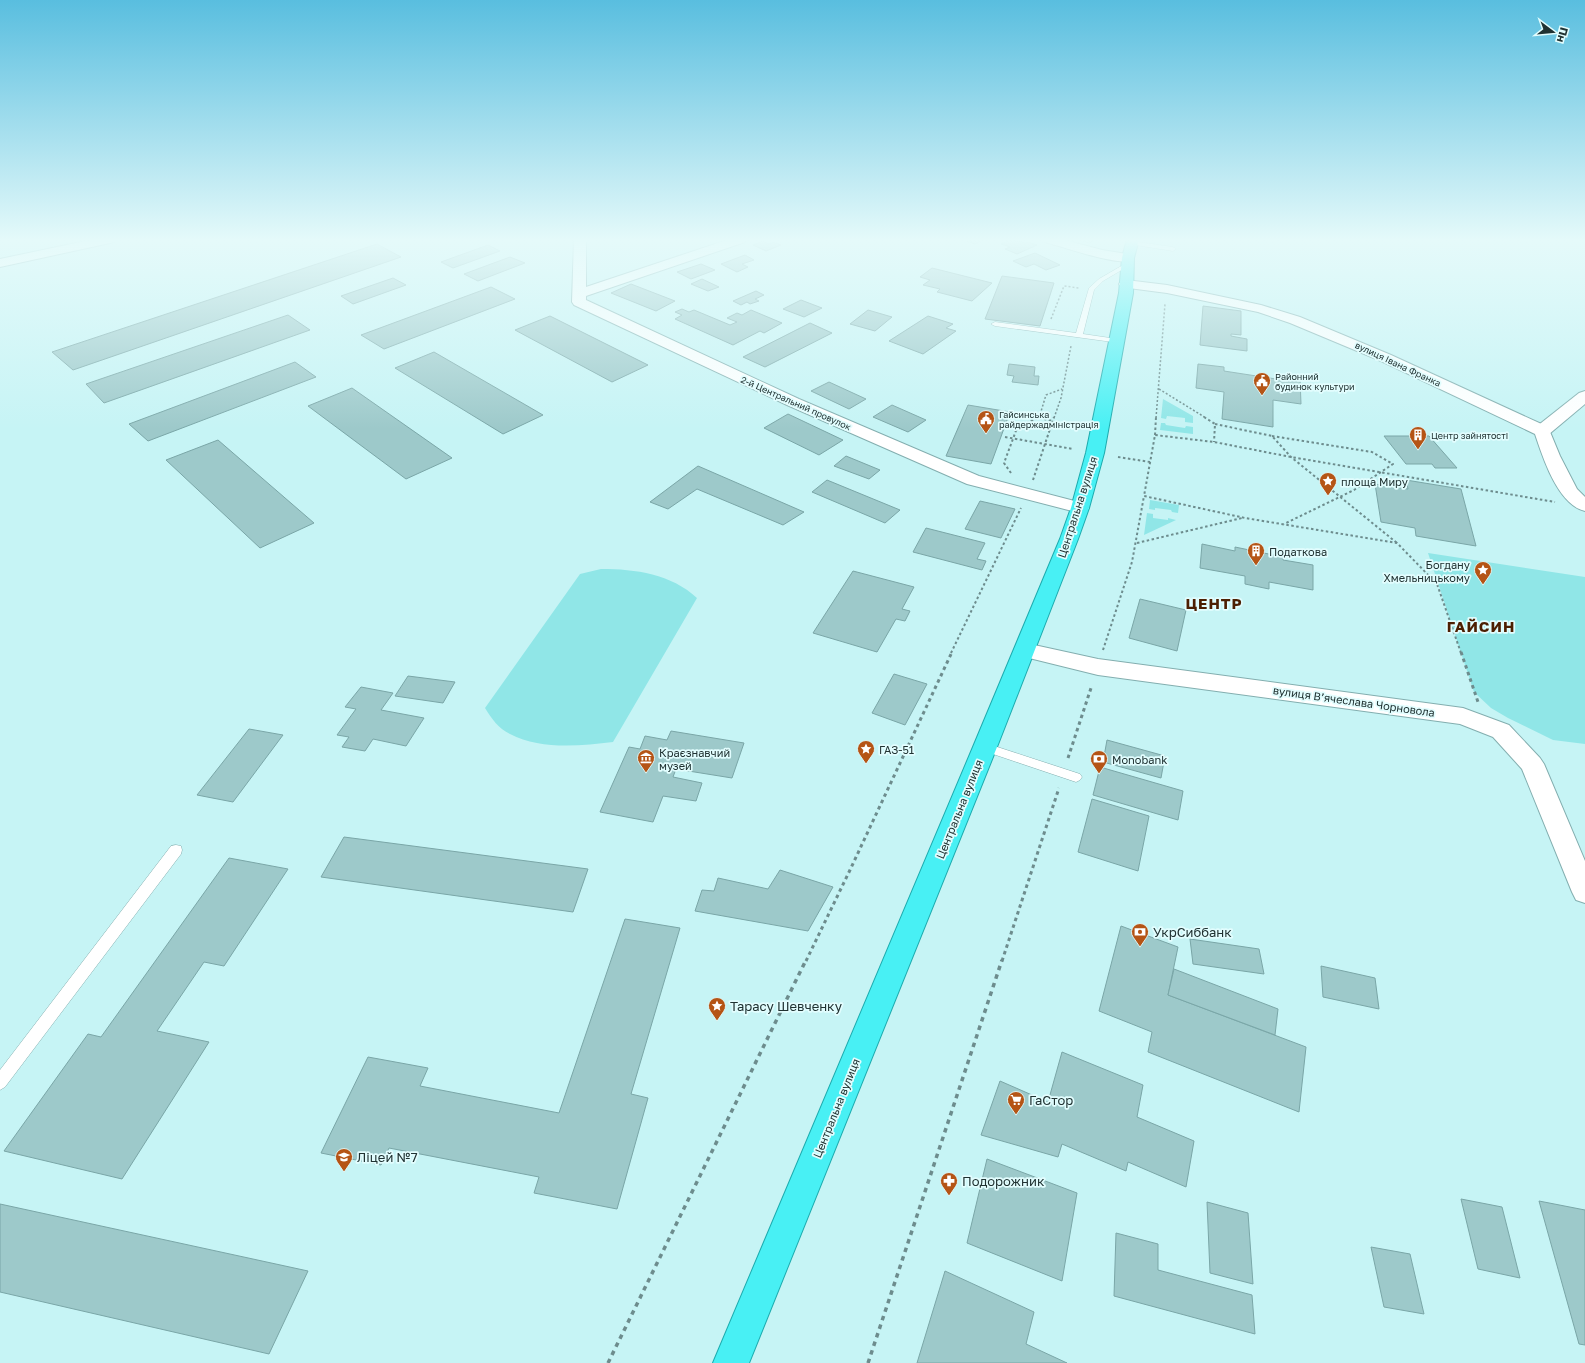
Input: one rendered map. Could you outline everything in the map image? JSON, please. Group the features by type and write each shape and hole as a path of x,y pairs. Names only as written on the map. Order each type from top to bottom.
{"highway":[{"name":"Центральна вулиця","path":"731,1363 1025,650 1080,508 1096,453 1123,303"}],"street":[{"name":"2-й Центральний провулок","path":"580,303 793,402 973,480 1029,491 1080,508"},
{"name":"вулиця Івана Франка","path":"1231,303 1261,309 1295,320 1386,358 1542,431"},
{"path":"1585,396 1542,431 1550,456 1569,492 1585,506"},
{"name":"вулиця Вʼячеслава Чорновола","path":"1025,650 1098,667 1463,716 1486,725 1501,732 1532,764 1585,892"}],"lane":[{"path":"1076,335 1087,303"},
{"path":"995,324 1117,341"},
{"path":"985,747 1076,777"},
{"path":"0,1082 176,850"}],"path":[{"path":"1046,331 1057,303"},
{"path":"868,1363 1064,773 1132,562 1137,543 1155,435 1166,303"},
{"path":"608,1363 850,870 976,600 1029,491 1053,421 1076,335"},
{"path":"1039,418 1046,395 1062,388"},
{"path":"1159,390 1215,424 1272,436 1372,452 1393,464 1382,473 1341,498 1284,524"},
{"path":"1029,491 1020,485 1004,463 1017,428 1039,418 1053,421"},
{"path":"1214,442 1215,424"},
{"path":"1155,435 1214,442 1290,457 1562,504"},
{"path":"1272,436 1290,457 1397,544 1437,584 1486,725"},
{"path":"1005,437 1074,449"},
{"path":"1118,456 1150,462"},
{"path":"1144,496 1245,518 1397,544"},
{"path":"1137,543 1245,518"}],"shaded area":[{"path":"1163,399 1193,416 1193,423 1185,422 1185,418 1167,416 1166,419 1161,418"},
{"path":"1161,423 1185,428 1186,426 1193,427 1193,434 1160,430"},
{"path":"1150,500 1179,505 1178,513 1172,512 1171,510 1155,508 1155,510 1149,509"},
{"path":"1147,513 1153,514 1153,518 1168,520 1168,518 1176,520 1144,535"},
{"path":"1428,553 1585,577 1585,744 1553,740 1491,708 1474,692"},
{"path":"601,569 627,570 652,574 676,583 697,598 613,742 587,745 547,745 534,743 506,732 496,723 485,708 580,574"}],"building":[{"path":"201,303 269,303 73,370 52,352"},
{"path":"449,303 506,303 384,349 361,335"},
{"path":"635,303 672,303 656,311"},
{"path":"736,303 746,303 741,305"},
{"path":"796,303 808,303 822,308 804,317 783,309"},
{"path":"991,303 1048,303 1040,326 985,319"},
{"path":"1203,306 1241,311 1241,335 1231,334 1231,336 1247,339 1247,351 1200,345"},
{"path":"682,309 689,312 694,310 730,325 737,322 727,318 737,313 742,315 751,310 782,323 764,333 760,331 733,345 675,319 682,315 675,312"},
{"path":"868,310 892,317 875,331 850,324"},
{"path":"288,315 310,330 104,403 86,384"},
{"path":"550,316 648,365 612,382 515,330"},
{"path":"928,316 953,324 946,328 956,331 923,354 889,341"},
{"path":"810,323 832,333 765,367 743,357"},
{"path":"434,352 543,415 503,434 395,368"},
{"path":"295,362 316,377 148,441 129,424"},
{"path":"1009,364 1035,367 1034,376 1039,376 1038,385 1012,382 1014,376 1007,375"},
{"name":"Районний будинок культури","path":"1198,364 1224,367 1224,371 1276,379 1276,375 1300,379 1301,404 1273,400 1273,427 1222,419 1224,392 1196,388"},
{"path":"829,382 866,399 849,409 811,391"},
{"path":"352,388 452,458 406,479 308,406"},
{"path":"892,405 926,420 908,432 873,417"},
{"path":"968,405 1010,412 991,464 946,456"},
{"path":"788,414 843,440 819,455 764,428"},
{"name":"Центр зайнятості","path":"1384,436 1429,436 1457,468 1435,468 1432,464 1406,464"},
{"path":"218,440 314,523 260,548 166,460"},
{"path":"846,456 880,470 869,479 834,466"},
{"path":"698,466 804,512 783,525 697,489 668,509 650,502"},
{"path":"827,480 900,510 885,523 812,492"},
{"path":"1406,480 1461,489 1476,546 1416,536 1415,528 1381,522 1375,484 1408,489"},
{"path":"980,501 1015,509 1001,538 965,529"},
{"path":"926,528 985,543 977,559 986,561 982,570 913,552"},
{"name":"Податкова","path":"1202,544 1235,551 1235,547 1283,557 1283,560 1313,565 1313,590 1269,582 1269,589 1245,584 1245,576 1200,568"},
{"path":"853,571 914,587 902,609 910,611 905,621 896,619 877,652 813,633"},
{"path":"1140,599 1186,610 1177,651 1129,638"},
{"path":"894,674 927,684 905,725 872,713"},
{"path":"408,676 455,682 443,703 395,696"},
{"path":"361,687 393,693 381,710 424,718 406,746 373,739 365,751 342,747 349,737 337,735 356,709 345,707"},
{"path":"249,729 283,735 233,802 197,795"},
{"name":"Краєзнавчий музей","path":"671,731 744,743 732,778 676,769 673,777 702,783 696,801 663,796 653,822 600,812 629,747 640,749 645,736 667,740"},
{"path":"1107,740 1165,756 1161,778 1103,762"},
{"path":"1100,767 1183,791 1178,820 1093,795"},
{"path":"1092,799 1149,816 1138,871 1078,852"},
{"path":"344,837 588,869 573,912 321,877"},
{"path":"229,858 288,869 224,966 204,962 157,1031 209,1042 122,1179 4,1151 88,1034 101,1037"},
{"path":"780,870 833,887 808,931 695,911 702,890 714,891 718,878 768,889"},
{"path":"625,919 680,928 631,1094 648,1098 617,1209 534,1193 539,1177 389,1148 381,1165 321,1153 368,1057 428,1068 420,1086 559,1113"},
{"path":"1121,926 1178,947 1168,995 1306,1047 1299,1112 1148,1052 1152,1032 1099,1011"},
{"path":"1190,939 1259,949 1264,974 1193,964"},
{"path":"1321,966 1375,978 1379,1009 1323,997"},
{"path":"1174,969 1278,1009 1275,1035 1168,995"},
{"path":"1062,1052 1143,1085 1137,1117 1194,1141 1186,1187 1128,1162 1126,1171 1062,1144 1058,1157 981,1135 1000,1081 1048,1102"},
{"path":"987,1159 1077,1193 1062,1281 967,1243"},
{"path":"1461,1199 1502,1207 1520,1278 1478,1269"},
{"path":"1539,1201 1585,1210 1585,1345 1579,1344"},
{"path":"1207,1202 1248,1213 1253,1284 1210,1273"},
{"path":"0,1204 308,1271 269,1354 0,1292"},
{"path":"1116,1233 1158,1244 1158,1270 1252,1295 1255,1334 1114,1296"},
{"path":"1371,1247 1410,1254 1424,1314 1384,1307"},
{"path":"945,1271 1034,1312 1026,1344 1067,1363 917,1363"}],"place":[{"name":"Районний будинок культури","path":"1262,396"},
{"name":"Гайсинська райдержадміністрація","path":"986,434"},
{"name":"Центр зайнятості","path":"1418,450"},
{"name":"площа Миру","path":"1328,496"},
{"name":"Податкова","path":"1256,566"},
{"name":"Богдану Хмельницькому","path":"1483,585"},
{"name":"ГАЗ-51","path":"866,764"},
{"name":"Краєзнавчий музей","path":"646,773"},
{"name":"Monobank","path":"1099,774"},
{"name":"УкрСиббанк","path":"1140,947"},
{"name":"Тарасу Шевченку","path":"717,1021"},
{"name":"ГаСтор","path":"1016,1115"},
{"name":"Ліцей №7","path":"344,1172"},
{"name":"Подорожник","path":"949,1196"}],"district":[{"name":"ЦЕНТР","path":"1214,603"},
{"name":"ГАЙСИН","path":"1481,626"}]}
